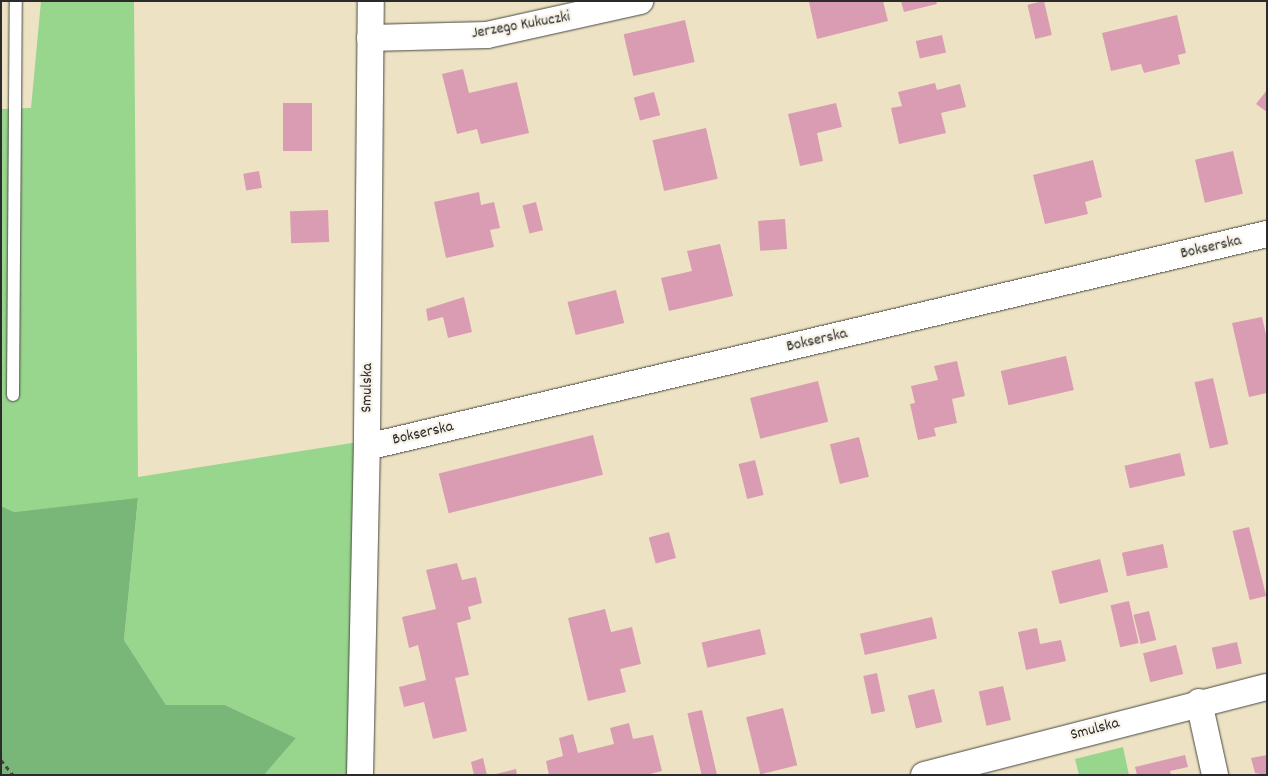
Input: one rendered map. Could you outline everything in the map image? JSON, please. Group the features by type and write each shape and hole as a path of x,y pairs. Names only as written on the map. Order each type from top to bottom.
{"street":[{"name":"Smulska","path":"360,775 367,447 371,1"},
{"name":"Jerzego Kukuczki","path":"370,38 488,35 640,1"},
{"name":"Bokserska","path":"367,447 1267,234"},
{"name":"Smulska","path":"924,775 992,767 1199,702 1267,687"},
{"path":"1199,702 1215,775"}],"lane":[{"path":"13,396 16,1"}],"path":[{"path":"1,760 13,775"}],"green space":[{"path":"41,1 134,1 138,477 358,442 352,775 264,775 296,738 225,705 166,705 124,640 138,499 14,512 1,506 1,109 31,108"},
{"path":"138,498 124,640 166,705 225,705 296,738 264,775 1,775 1,506 14,512"},
{"path":"1123,747 1129,775 1079,775 1075,759"}],"building":[{"path":"883,1 888,21 817,39 809,2"},
{"path":"901,1 936,1 937,4 904,12"},
{"path":"1044,1 1052,35 1035,39 1027,5"},
{"path":"1177,15 1186,53 1178,55 1180,64 1144,73 1141,64 1111,71 1102,33"},
{"path":"685,20 695,62 633,76 624,34"},
{"path":"942,35 946,53 920,59 916,41"},
{"path":"463,69 469,93 517,82 529,133 481,144 477,129 457,134 442,74"},
{"path":"935,83 937,90 960,84 966,107 941,113 946,133 899,144 891,108 902,106 898,92"},
{"path":"1267,90 1267,112 1256,104"},
{"path":"654,92 660,115 640,121 634,97"},
{"path":"283,103 312,103 312,151 283,151"},
{"path":"836,103 842,127 817,133 823,161 800,166 788,114"},
{"path":"706,128 718,179 664,191 652,140"},
{"path":"1233,151 1243,194 1205,203 1195,160"},
{"path":"1093,160 1102,197 1085,202 1088,214 1045,224 1033,175"},
{"path":"259,171 262,188 246,191 243,174"},
{"path":"479,192 481,205 494,202 500,228 490,230 494,247 446,258 434,202"},
{"path":"536,202 543,230 529,234 522,205"},
{"path":"328,210 329,242 291,243 290,211"},
{"path":"785,219 787,249 760,251 758,221"},
{"path":"720,244 733,296 669,311 661,278 692,271 687,251"},
{"path":"616,290 624,323 576,335 567,302"},
{"path":"464,297 472,332 448,338 443,317 428,321 426,309"},
{"path":"1262,317 1267,339 1267,393 1249,397 1232,323"},
{"path":"1066,356 1074,390 1009,405 1001,371"},
{"path":"957,361 965,396 952,399 957,423 934,428 936,436 918,440 910,404 915,403 911,386 938,380 934,366"},
{"path":"1213,378 1228,444 1210,449 1194,382"},
{"path":"818,381 828,422 760,439 750,398"},
{"path":"593,435 603,475 449,513 439,473"},
{"path":"859,437 869,477 840,484 830,444"},
{"path":"1180,453 1185,475 1130,488 1124,466"},
{"path":"755,460 764,495 747,499 739,464"},
{"path":"1249,527 1266,596 1250,600 1233,531"},
{"path":"669,532 676,558 656,564 649,537"},
{"path":"1163,544 1168,567 1127,576 1122,553"},
{"path":"1100,559 1108,592 1060,604 1051,571"},
{"path":"457,563 462,580 476,577 482,603 468,607 471,619 457,623 469,675 455,678 467,731 433,739 424,702 404,707 399,687 426,680 418,645 409,648 402,617 436,609 426,570"},
{"path":"1129,601 1139,643 1120,647 1110,605"},
{"path":"605,609 611,632 632,627 641,664 620,669 626,692 588,701 568,618"},
{"path":"1149,611 1156,640 1141,644 1133,615"},
{"path":"932,617 937,638 865,655 860,634"},
{"path":"1037,628 1040,644 1061,640 1066,661 1026,670 1018,632"},
{"path":"760,629 766,654 707,668 702,642"},
{"path":"1237,642 1242,663 1217,669 1212,648"},
{"path":"1176,645 1183,674 1150,682 1143,653"},
{"path":"877,673 885,711 871,714 863,676"},
{"path":"1003,686 1011,720 987,726 979,692"},
{"path":"934,689 942,722 916,729 908,696"},
{"path":"783,708 797,765 760,774 746,717"},
{"path":"702,710 717,775 702,775 687,713"},
{"path":"629,723 633,739 653,735 662,771 646,775 549,775 546,761 563,756 559,738 573,734 578,753 614,744 610,728"},
{"path":"1185,755 1188,767 1170,771 1171,775 1137,775 1135,767"},
{"path":"1267,755 1267,775 1255,773 1251,758"},
{"path":"483,758 487,775 474,775 471,762"},
{"path":"516,769 517,775 496,775 496,774"}]}
